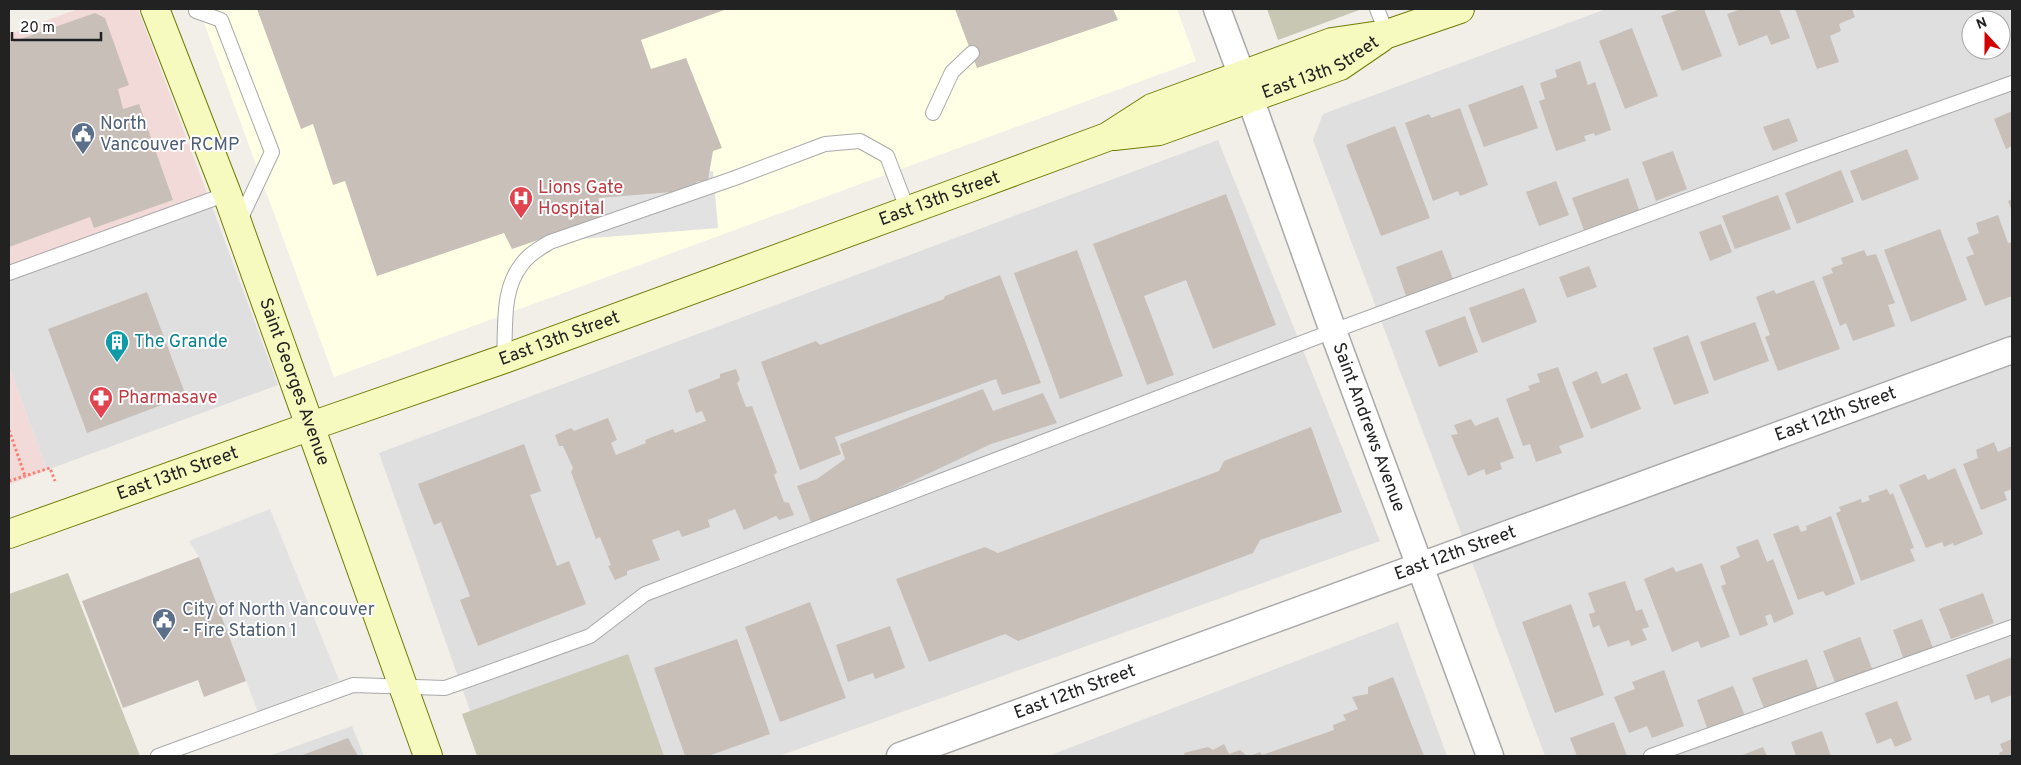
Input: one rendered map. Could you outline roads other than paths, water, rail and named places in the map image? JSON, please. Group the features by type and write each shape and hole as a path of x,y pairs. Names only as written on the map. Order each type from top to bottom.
{"street":[{"name":"Saint Georges Avenue","path":"155,9 238,225 428,756"},
{"name":"Saint Andrews Avenue","path":"1217,9 1333,331 1490,756"},
{"name":"East 13th Street","path":"9,534 504,359 1107,137 1159,131 1246,87 1340,66 1387,34 1460,9"},
{"name":"East 12th Street","path":"900,756 2012,350"}],"lane":[{"path":"1377,9 1387,34"},
{"path":"196,11 221,20 272,152 238,225"},
{"path":"933,112 952,72 972,53"},
{"path":"158,756 353,685 445,688 590,636 646,594 1333,331 1799,159 2012,83"},
{"path":"504,359 506,311 513,278 522,263 534,252 550,242 735,178 825,144 860,142 887,156 908,211"},
{"path":"9,273 226,194"},
{"path":"1651,756 2012,627"}],"place":[{"name":"North Vancouver RCMP","path":"83,155"},
{"name":"Lions Gate Hospital","path":"521,219"},
{"name":"The Grande","path":"117,363"},
{"name":"Pharmasave","path":"101,419"},
{"name":"City of North Vancouver - Fire Station 1","path":"164,641"}]}
